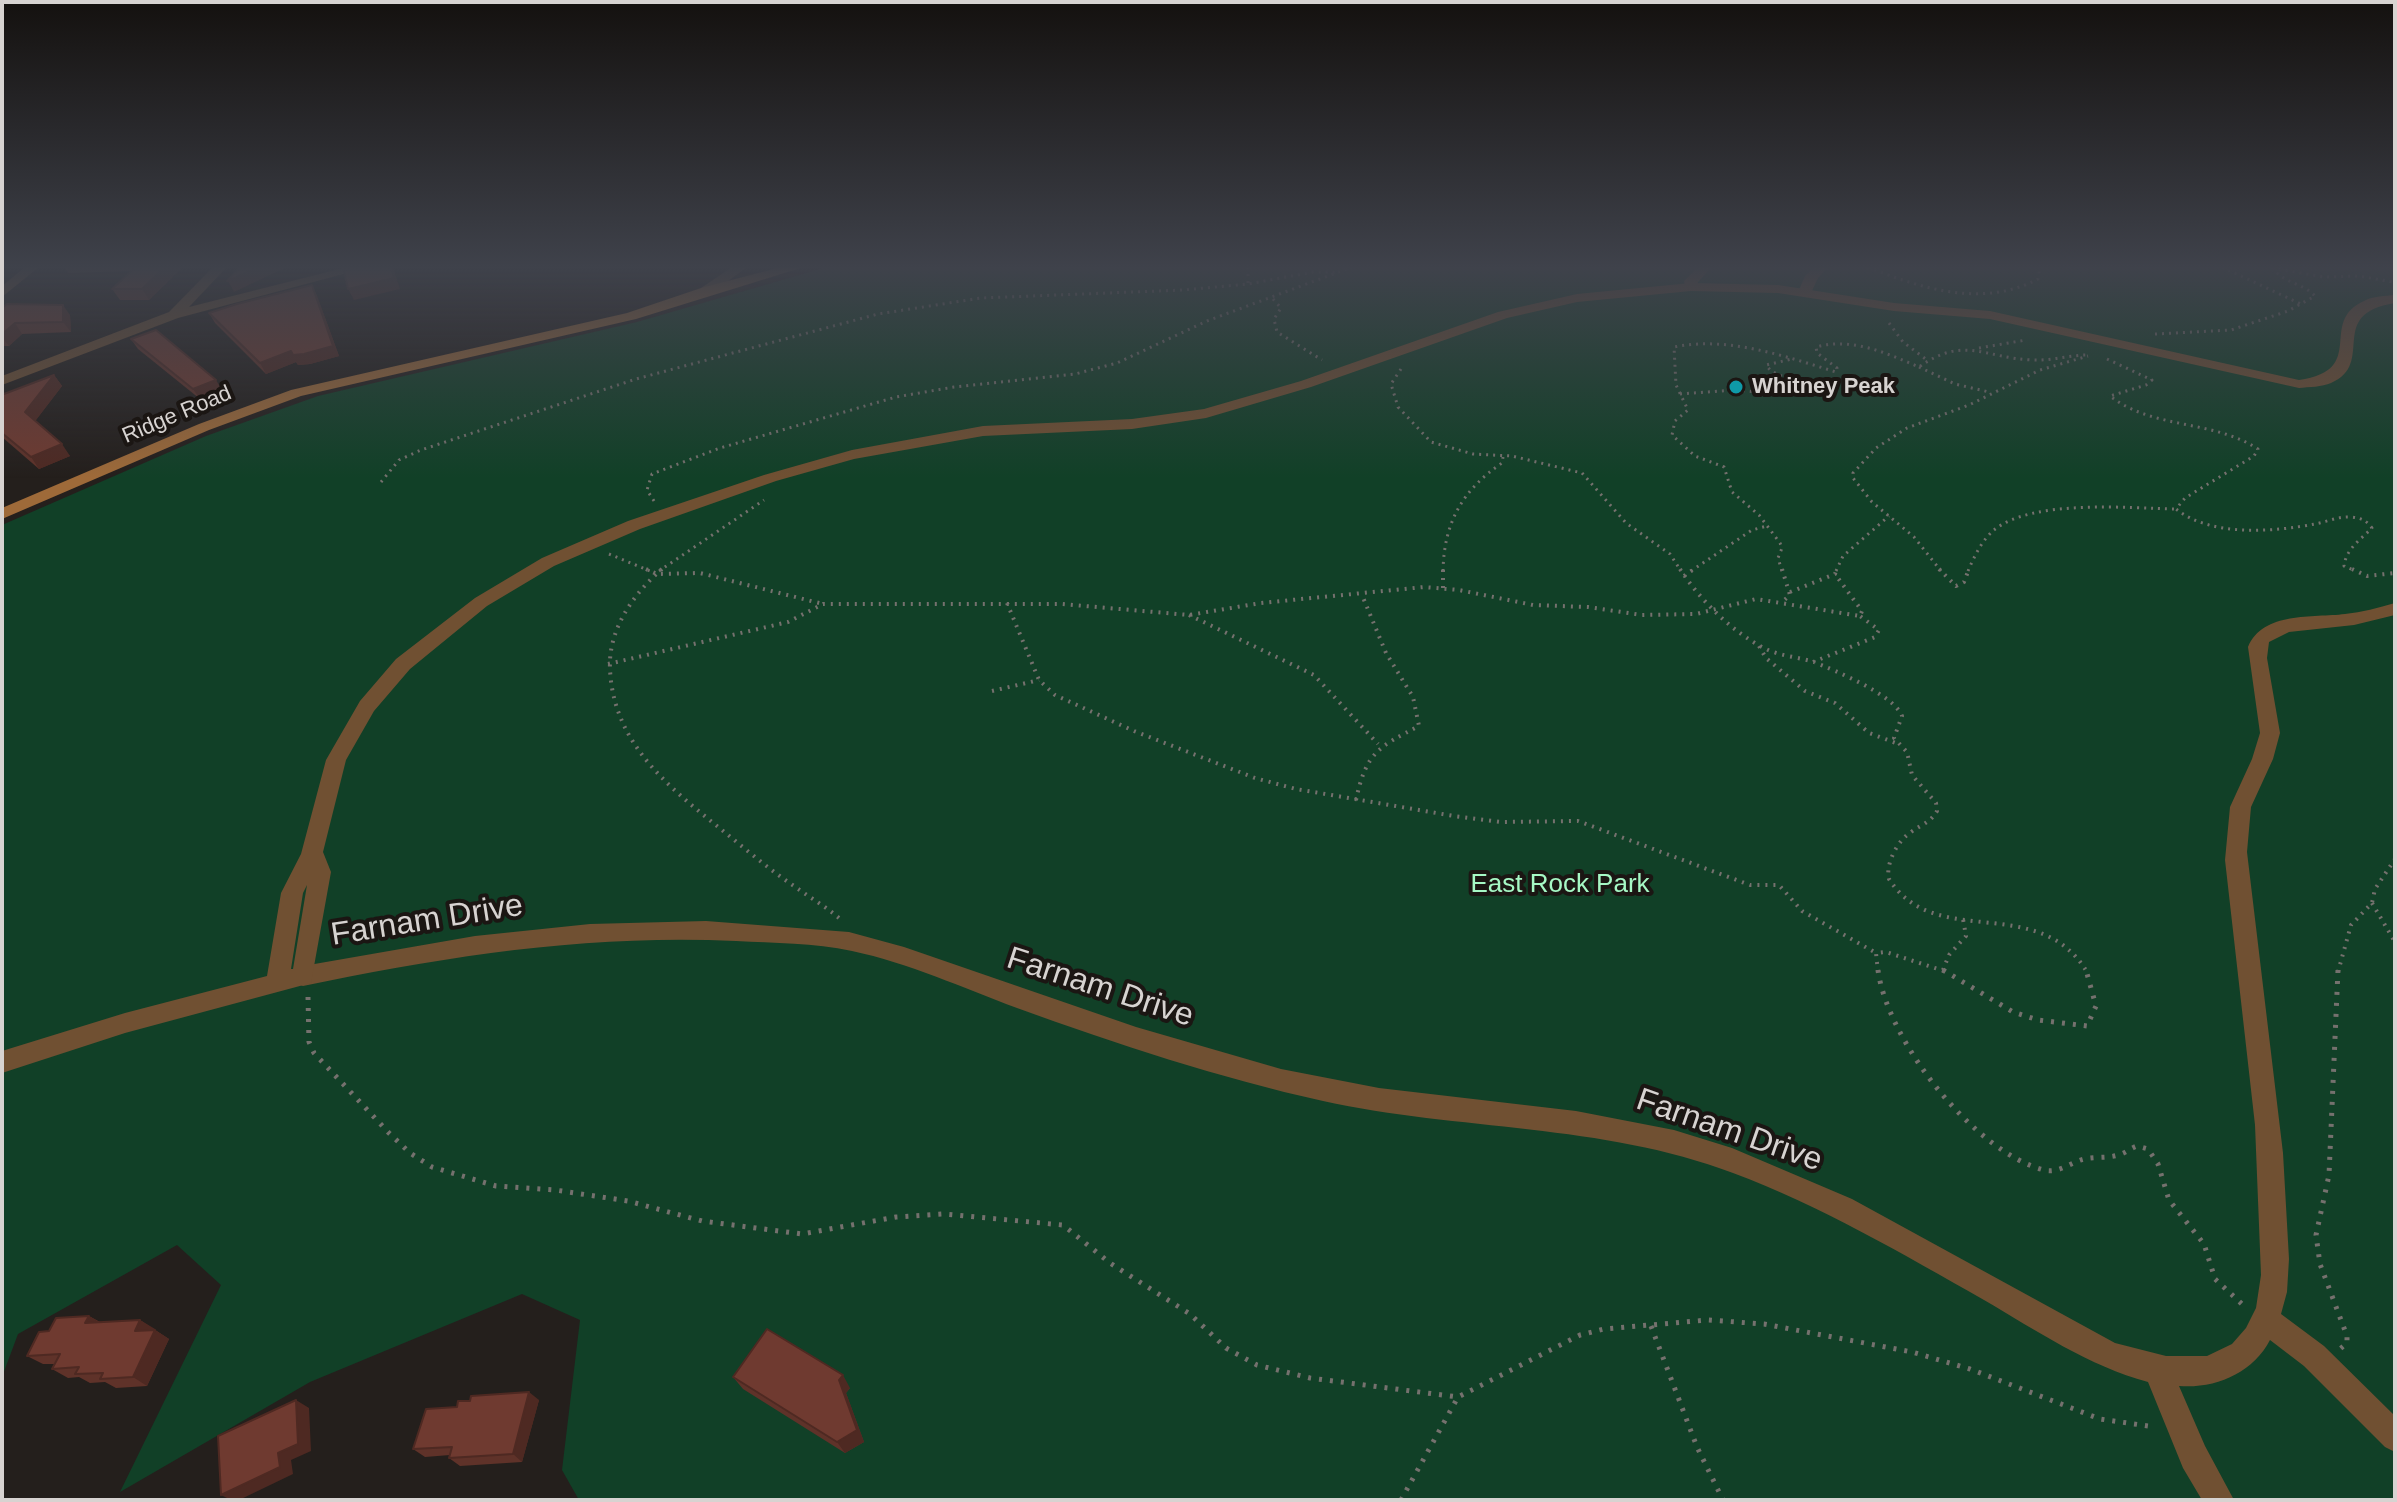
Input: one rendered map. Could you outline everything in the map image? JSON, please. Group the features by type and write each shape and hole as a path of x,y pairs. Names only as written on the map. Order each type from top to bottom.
{"main road":[{"name":"Ridge Road","path":"2,514 233,415 296,393 539,337"}],"street":[{"path":"2,381 116,337"},
{"path":"277,983 292,893 312,854 336,760 367,706 425,644 488,597 548,562 662,515 770,478 877,450 1001,429 1112,426 1182,418 1253,401 1437,337"},
{"path":"2073,337 2099,346 2119,345 2283,383 2311,384 2335,376 2345,366 2346,337"},
{"name":"Farnam Drive","path":"2,1062 125,1023 303,976 470,947 604,931 682,929 843,940 914,959 1154,1043 1287,1082 1439,1108 1560,1118 1677,1143 1729,1160 1825,1200 2107,1354 2158,1370 2184,1373 2225,1365 2255,1341 2266,1320 2276,1270 2264,1082 2236,863 2238,818 2270,732 2270,709 2256,652 2263,637 2277,629 2344,621 2395,609"},
{"path":"303,976 320,872 318,861 312,854"},
{"path":"2266,1320 2322,1364 2395,1437"},
{"path":"2158,1370 2181,1428 2219,1500"}],"path":[{"path":"381,482 399,460 421,450 636,379 792,337"},
{"path":"662,515 650,495 647,482 652,474 661,469 848,409 954,387 1075,374 1140,355 1175,337"},
{"path":"1285,337 1310,354 1346,371"},
{"path":"1900,337 1927,360"},
{"path":"1919,367 1951,348 1977,348 2029,337"},
{"path":"2119,345 2146,337"},
{"path":"1799,605 1790,594 1778,558 1782,548 1780,543 1732,492 1724,467 1695,456 1674,439 1675,421 1688,410 1675,379 1674,347 1705,343 1795,358 1836,372 1837,368 1815,349 1834,343 1883,351 1955,384 1991,392"},
{"path":"2176,509 2185,498 2254,456 2258,449 2225,433 2152,416 2118,403 2110,396 2146,385 2152,380 2107,359 2099,346 2090,356 2040,370 1969,405 1907,428 1867,456 1853,473 1853,478 1872,502 1914,537 1950,583 1956,586 1964,582 1990,534 2012,519 2106,508 2176,509 2192,521 2239,527 2296,527 2343,517 2362,519 2372,528 2352,546 2343,559 2344,566 2367,576 2395,573"},
{"path":"1977,348 2031,360 2090,356"},
{"path":"1007,603 1039,680 1055,695 1134,731 1255,778 1405,810 1501,822 1578,821 1750,885 1779,885 1802,911 1876,953 1886,952 1943,970 2013,1012 2070,1026 2087,1026 2094,1020 2096,1006 2092,981 2066,946 2042,932 1963,919 1914,905 1889,879 1887,868 1904,837 1930,824 1937,811 1936,803 1912,775 1907,752 1896,743 1869,733 1855,723 1841,706 1805,691 1766,658 1758,646 1693,589 1670,554 1626,523 1582,473 1517,457 1482,456 1439,445 1415,428 1393,397 1391,384 1402,373 1393,353"},
{"path":"1680,394 1736,390 1779,394 1789,390 1794,382 1771,371 1766,365 1795,358"},
{"path":"1443,588 1444,543 1448,528 1469,492 1480,478 1502,463 1503,457"},
{"path":"770,496 657,574 640,590 624,614 612,642 608,664 614,701 635,749 661,779 763,865 839,918 843,923 843,940"},
{"path":"1782,602 1790,594 1835,574 1843,556 1889,516"},
{"path":"1684,576 1752,530 1767,526"},
{"path":"589,543 617,559 657,574 700,573 823,604 1007,603 1108,607 1189,615 1261,603 1443,588 1533,605 1588,607 1642,615 1696,614 1745,600 1782,602 1860,616 1879,630 1875,637 1813,662"},
{"path":"1835,574 1862,611 1860,616"},
{"path":"1356,800 1366,763 1379,744 1419,726 1409,689 1388,655 1362,595"},
{"path":"608,664 788,622 823,604"},
{"path":"1189,615 1314,675 1379,744"},
{"path":"1758,646 1813,662 1869,687 1899,708 1902,716 1896,725 1896,743"},
{"path":"992,691 1039,680"},
{"path":"2395,859 2375,889 2372,903 2395,942"},
{"path":"2322,1364 2347,1343 2320,1264 2316,1235 2329,1175 2338,973 2341,948 2351,924 2359,911 2372,903"},
{"path":"1943,970 1949,955 1966,936 1963,919"},
{"path":"1876,953 1881,985 1904,1042 1951,1102 1987,1138 2012,1156 2049,1172 2085,1159 2146,1147 2157,1162 2173,1208 2194,1228 2204,1243 2212,1276 2220,1289 2266,1320"},
{"path":"303,976 310,1004 309,1042 314,1053 410,1153 432,1167 496,1186 584,1194 628,1201 702,1221 802,1234 896,1217 943,1214 1063,1225 1110,1263 1190,1314 1226,1348 1257,1365 1310,1378 1458,1397"},
{"path":"1401,1500 1458,1397 1580,1335 1604,1329 1708,1320 1764,1324 1825,1334 1912,1352 1970,1369 2100,1419 2181,1428"},
{"path":"1651,1326 1692,1433 1723,1500"}],"green space":[{"name":"East Rock Park","path":"572,337 2395,337 2395,1500 579,1500 562,1470 580,1320 522,1294 310,1382 120,1492 221,1285 177,1245 18,1334 2,1377 2,525 206,436 318,396"}],"building":[{"path":"165,337 216,380 193,389 131,339"},
{"path":"234,337 330,337 333,346 304,354 293,355 291,351 260,363"},
{"path":"54,375 25,412 62,444 31,457 2,433 2,392 4,394"},
{"path":"89,1316 85,1323 140,1320 135,1331 155,1330 133,1377 100,1379 103,1373 75,1374 79,1367 52,1369 60,1354 27,1356 39,1332 49,1331 56,1318"},
{"path":"767,1329 843,1375 839,1380 857,1430 837,1442 733,1377"},
{"path":"529,1392 513,1454 449,1458 452,1447 413,1449 426,1409 457,1407 458,1401 470,1401 471,1396"},
{"path":"296,1400 298,1444 278,1453 280,1467 221,1495 218,1436"}],"place":[{"name":"Whitney Peak","path":"1736,387"}]}
